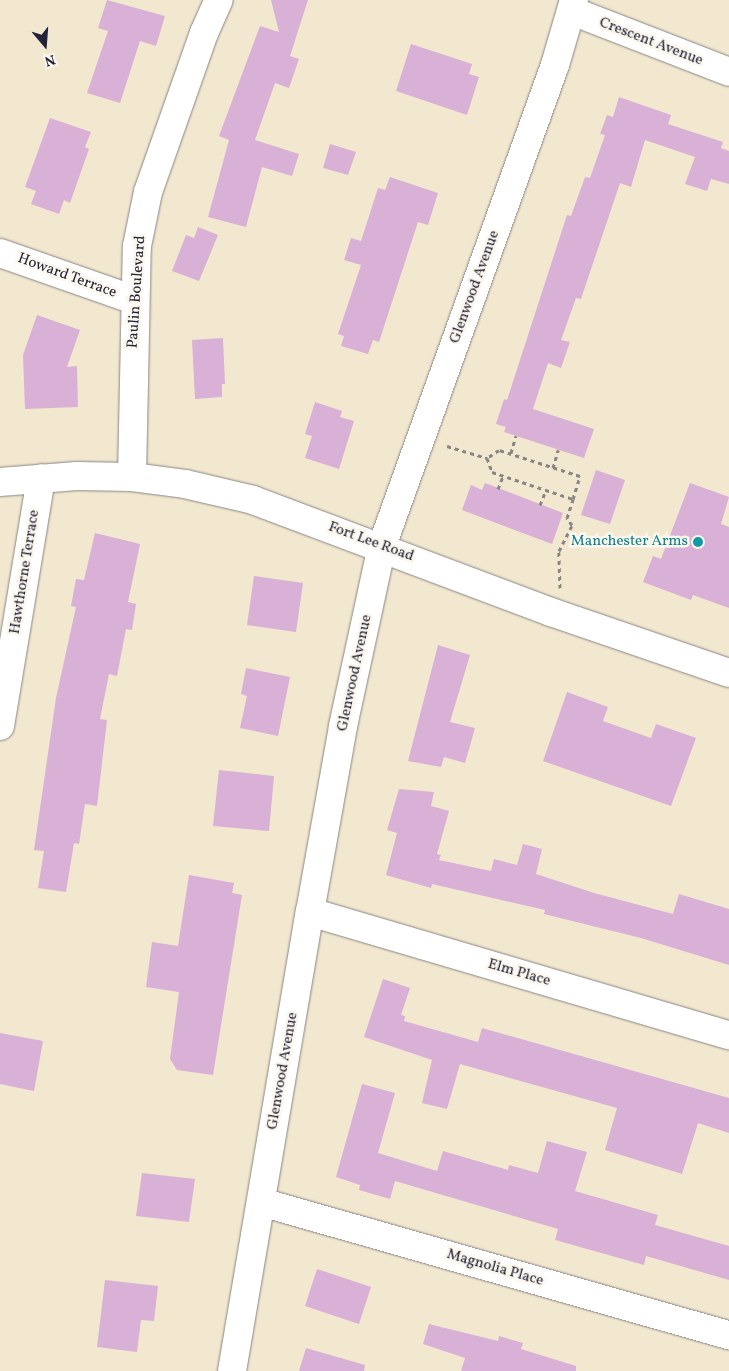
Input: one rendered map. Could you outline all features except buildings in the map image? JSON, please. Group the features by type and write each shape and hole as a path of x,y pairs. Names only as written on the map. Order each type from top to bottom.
{"street":[{"name":"Paulin Boulevard","path":"132,477 134,300 137,246 148,192 204,32 219,0"},
{"name":"Crescent Avenue","path":"573,5 729,72"},
{"name":"Glenwood Avenue","path":"232,1371 343,726 382,546 573,5"},
{"name":"Howard Terrace","path":"0,253 134,300"},
{"name":"Fort Lee Road","path":"0,482 41,478 132,477 185,484 253,500 382,546 551,612 729,673"},
{"name":"Hawthorne Terrace","path":"0,726 41,478"},
{"name":"Elm Place","path":"310,912 729,1036"},
{"name":"Magnolia Place","path":"261,1202 729,1334"}],"path":[{"path":"511,454 516,436"},
{"path":"448,446 486,458 500,450 580,476 568,518 572,525 559,551 558,592"},
{"path":"553,468 558,450"},
{"path":"486,458 492,472 573,499"},
{"path":"498,488 503,476"},
{"path":"540,505 546,490"}],"place":[{"name":"Manchester Arms","path":"698,542"}]}
